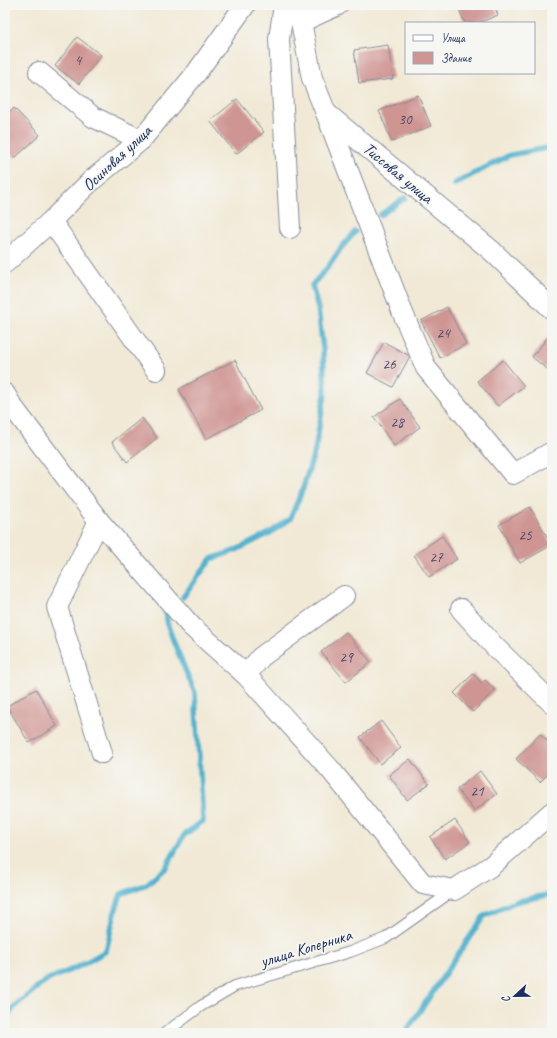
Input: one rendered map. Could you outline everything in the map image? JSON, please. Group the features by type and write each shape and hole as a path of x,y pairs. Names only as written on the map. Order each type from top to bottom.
{"street":[{"name":"Осиновая улица","path":"5,262 91,181 141,140 197,72 245,5"},
{"path":"284,5 279,39 290,228"},
{"path":"301,14 338,5"},
{"name":"Тиссовая улица","path":"301,14 312,78 326,113 492,251 552,309"},
{"path":"39,72 93,116 141,140"},
{"path":"326,113 402,311 426,368 513,474 552,452"},
{"path":"51,220 156,370"},
{"path":"5,394 12,406 99,521 191,626 246,675 330,769 423,884 454,890 491,866 552,812"},
{"path":"99,521 57,607 102,752"},
{"path":"246,675 261,657 344,596"},
{"path":"461,609 495,647 552,703"}],"lane":[{"name":"улица Коперника","path":"166,1033 201,1006 235,986 350,952 386,938 454,890"}],"building":[{"path":"457,5 494,5 498,15 481,22 465,22"},
{"path":"77,37 101,55 79,84 55,66"},
{"path":"388,45 393,79 359,83 354,50"},
{"path":"418,95 431,126 392,142 379,111"},
{"path":"237,99 264,132 236,154 210,121"},
{"path":"14,108 40,135 15,158 5,148 5,116"},
{"path":"447,307 466,344 440,358 421,321"},
{"path":"552,332 552,373 532,357"},
{"path":"384,342 410,356 393,387 367,373"},
{"path":"235,360 261,410 206,439 179,389"},
{"path":"503,360 524,386 498,406 477,381"},
{"path":"400,399 420,427 394,446 374,417"},
{"path":"142,418 157,438 127,462 112,442"},
{"path":"530,507 552,545 520,563 499,525"},
{"path":"442,536 457,559 429,577 414,555"},
{"path":"346,632 371,662 346,682 321,652"},
{"path":"473,674 482,683 485,680 495,690 473,712 454,693"},
{"path":"36,689 57,726 29,743 7,706"},
{"path":"381,721 401,748 380,764 360,737"},
{"path":"540,734 552,745 552,770 540,782 516,759"},
{"path":"410,759 429,784 407,800 389,775"},
{"path":"480,771 497,794 474,811 457,789"},
{"path":"455,820 470,842 445,859 430,837"}],"waterway":[{"path":"454,184 510,155 552,147"},
{"path":"380,215 405,198"},
{"path":"183,597 211,559 234,551 270,533 290,519 302,491 315,450 325,394 323,349 318,309 312,285 329,266 341,248 355,232"},
{"path":"5,1020 14,1007 45,981 80,966 106,951 115,912 121,894 147,884 166,867 184,835 203,821 195,693 168,626 166,613"},
{"path":"405,1033 484,916 515,902 552,894"}]}
